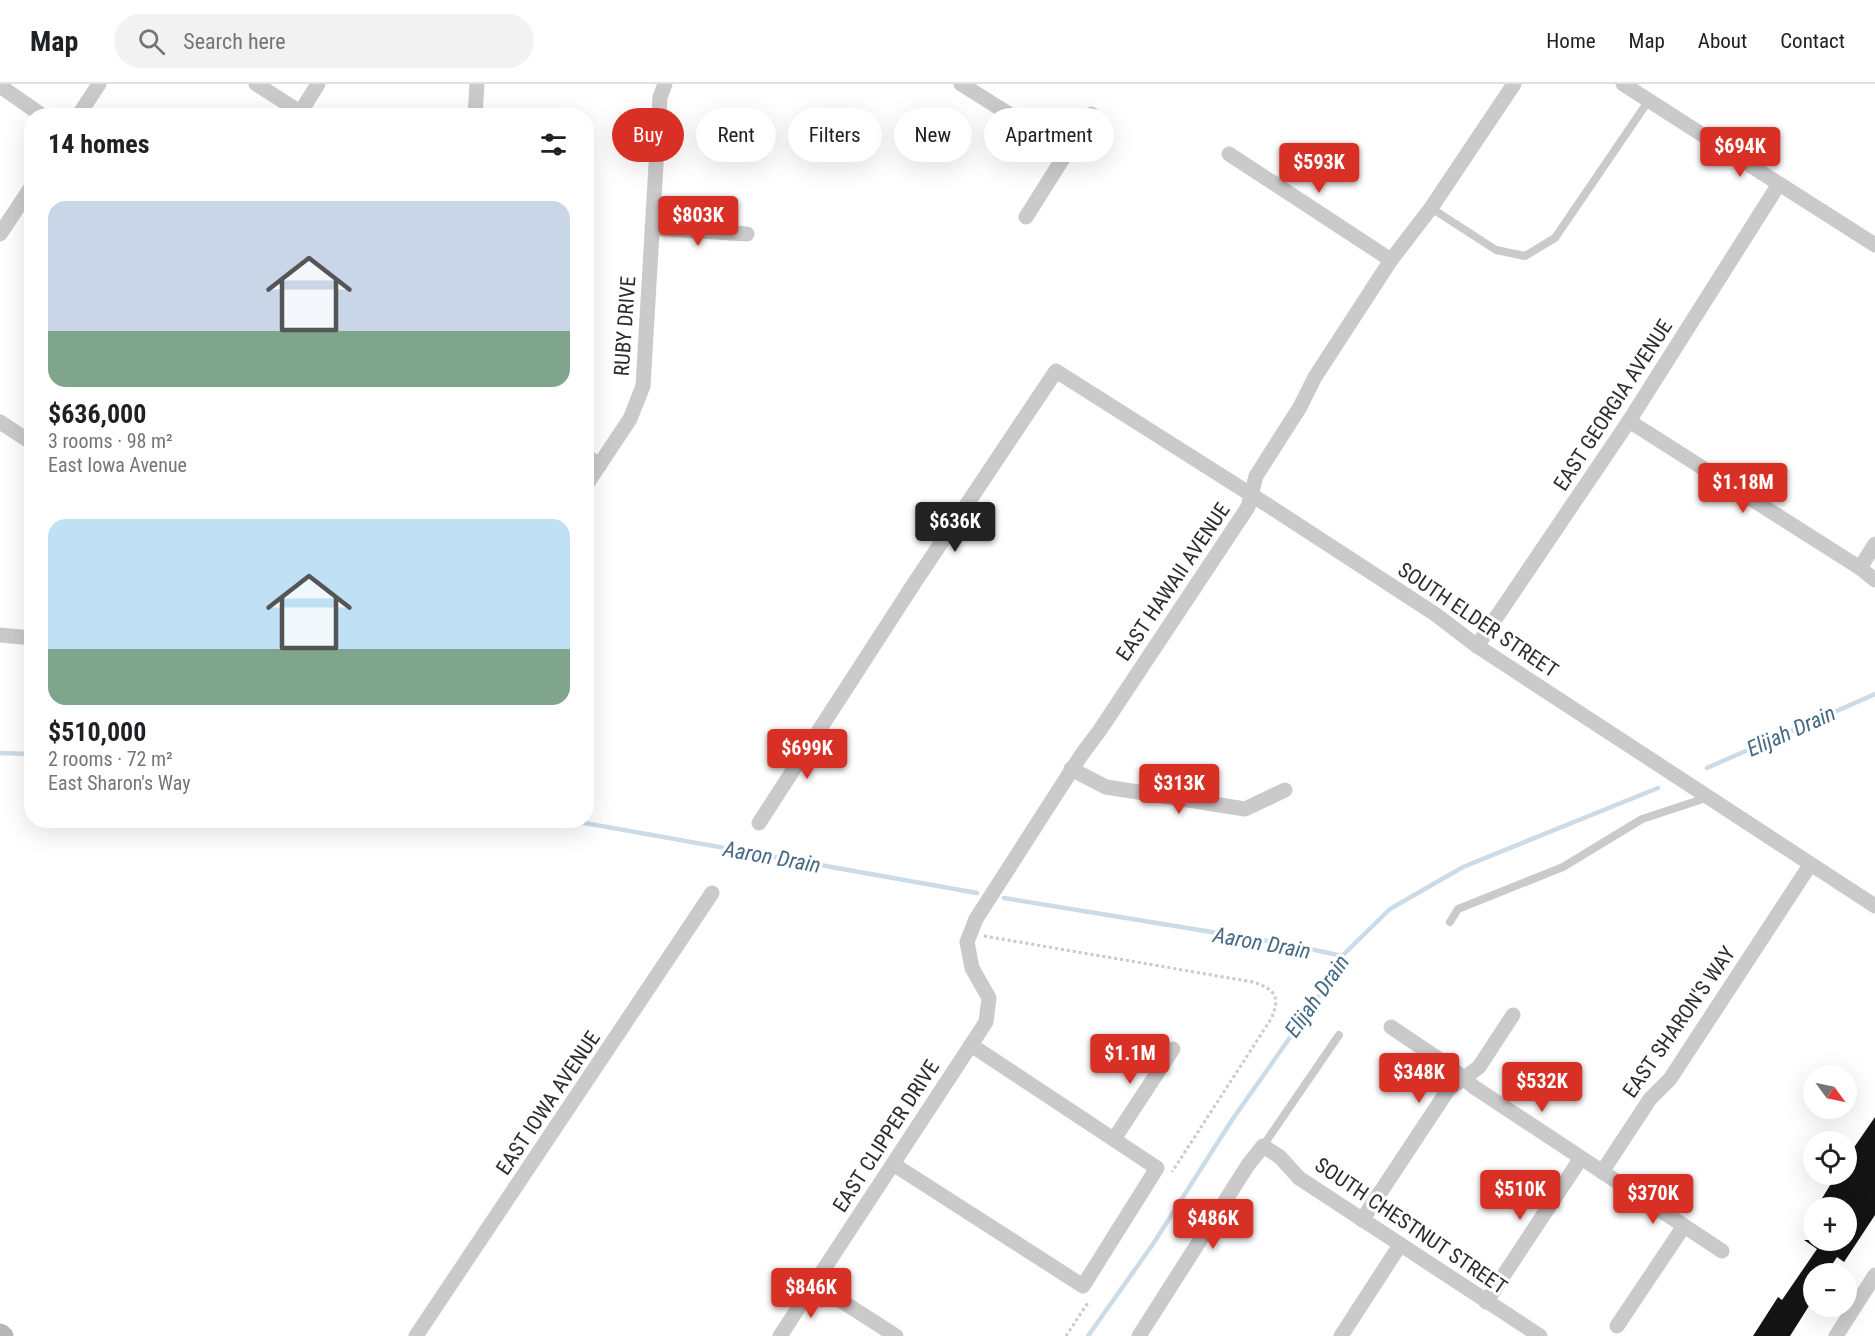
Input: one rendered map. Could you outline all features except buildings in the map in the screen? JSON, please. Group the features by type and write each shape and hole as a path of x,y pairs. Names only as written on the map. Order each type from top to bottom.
{"street":[{"path":"83,108 99,84"},
{"path":"256,84 290,108"},
{"path":"303,108 318,84"},
{"path":"476,108 477,84"},
{"name":"RUBY DRIVE","path":"594,474 630,419 643,386 660,97 665,84"},
{"path":"961,84 999,108"},
{"name":"EAST HAWAII AVENUE","path":"976,919 1071,769 1100,730 1248,507 1256,476 1300,407 1315,377 1391,260 1431,208 1514,84"},
{"path":"1623,84 1875,245"},
{"path":"0,86 32,108"},
{"path":"1229,154 1391,260"},
{"path":"1026,217 1061,162"},
{"name":"EAST GEORGIA AVENUE","path":"1477,646 1629,421 1779,184"},
{"path":"0,234 24,198"},
{"path":"652,228 747,234"},
{"name":"SOUTH ELDER STREET","path":"759,823 915,582 1056,371 1435,614 1477,646 1875,906"},
{"path":"1629,421 1860,568 1875,580"},
{"path":"0,422 24,438"},
{"path":"594,461 600,465"},
{"path":"1860,568 1875,544"},
{"path":"0,635 24,637"},
{"path":"1071,769 1106,787 1245,809 1286,790"},
{"name":"EAST SHARON'S WAY","path":"1602,1172 1650,1099 1670,1079 1810,865"},
{"name":"EAST IOWA AVENUE","path":"416,1336 712,893"},
{"name":"EAST CLIPPER DRIVE","path":"780,1336 986,1022 989,998 972,968 967,942 976,919"},
{"path":"1362,1220 1448,1090 1479,1067 1513,1015"},
{"path":"1391,1027 1449,1066 1474,1087 1722,1251"},
{"path":"893,1164 1083,1286 1157,1168 970,1045"},
{"path":"1114,1139 1173,1049"},
{"path":"1139,1336 1248,1165 1263,1146"},
{"name":"SOUTH CHESTNUT STREET","path":"1263,1146 1280,1157 1299,1178 1540,1336"},
{"path":"1486,1302 1581,1158"},
{"path":"1617,1326 1684,1226"},
{"path":"1341,1336 1400,1245"},
{"path":"1836,1336 1875,1275"},
{"path":"814,1284 896,1336"}],"lane":[{"path":"1431,208 1496,250 1525,256 1555,238 1649,100"},
{"path":"1450,922 1458,909 1563,867 1642,819 1708,797"},
{"path":"1263,1146 1339,1035"}],"waterway":[{"name":"Elijah Drain","path":"1707,768 1875,694"},
{"name":"Aaron Drain","path":"0,753 24,754"},
{"name":"Elijah Drain","path":"1088,1336 1153,1244 1232,1120 1317,999 1342,956 1390,909 1463,867 1658,788"},
{"name":"Aaron Drain","path":"594,825 977,893"},
{"name":"Aaron Drain","path":"1004,898 1297,946 1342,956"}]}
